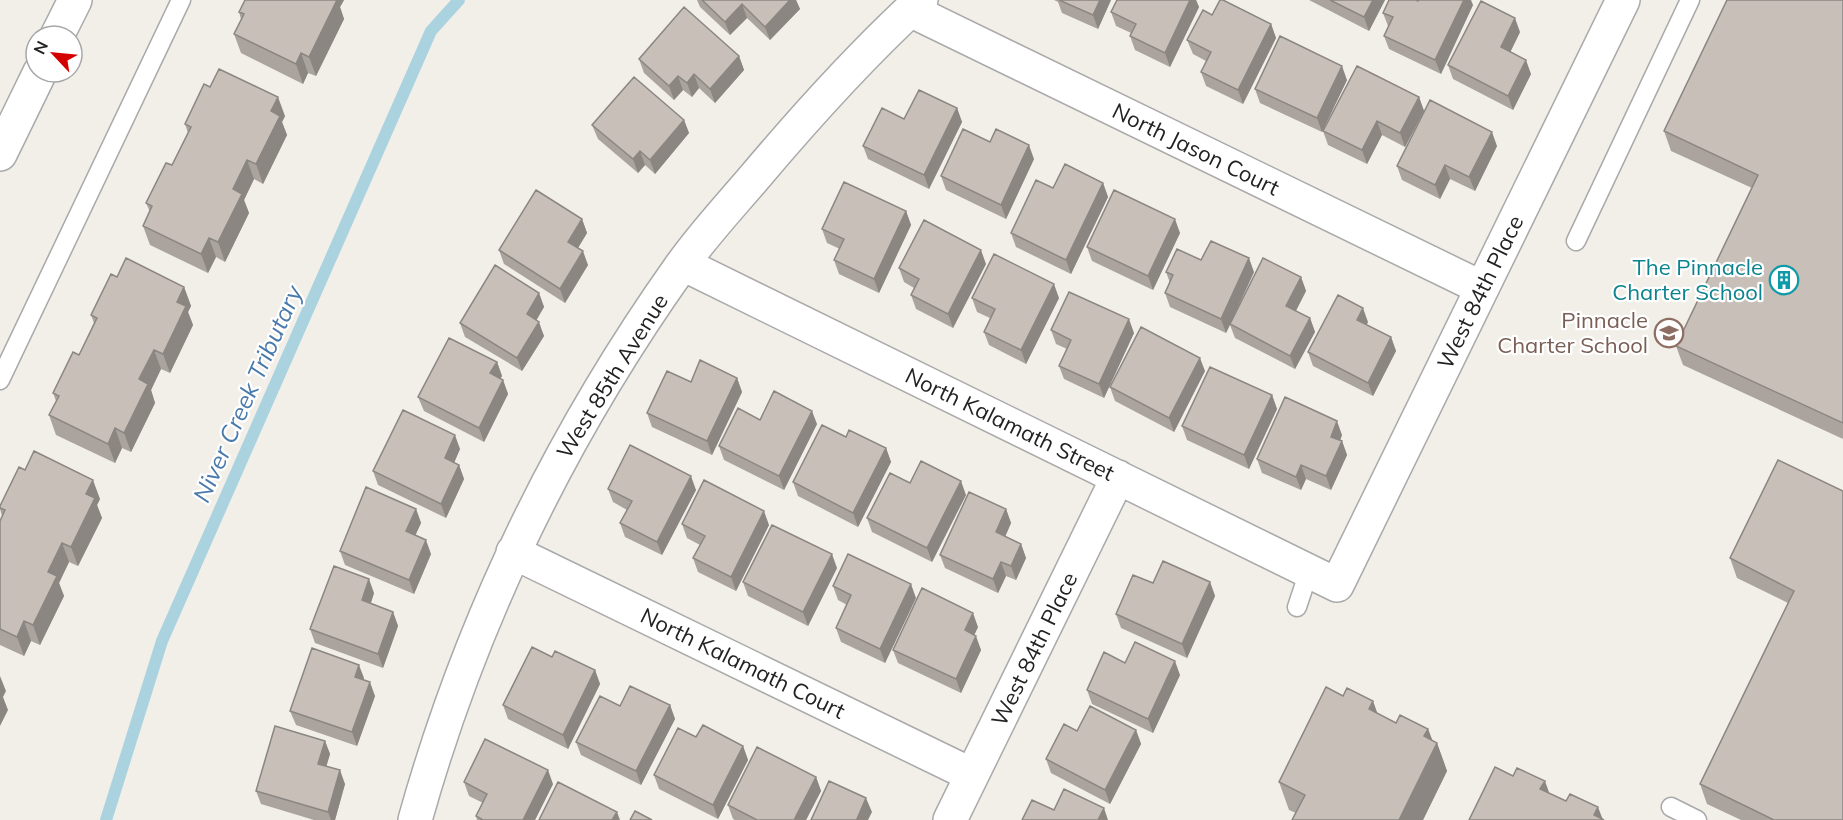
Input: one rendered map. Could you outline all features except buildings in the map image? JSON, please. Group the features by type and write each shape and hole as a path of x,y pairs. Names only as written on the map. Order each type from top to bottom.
{"street":[{"path":"63,24 75,0"},
{"name":"West 84th Place","path":"1323,578 1482,288 1623,0"},
{"name":"North Jason Court","path":"916,5 1482,288"},
{"name":"West 85th Avenue","path":"415,820 430,766 475,641 513,552 565,448 588,410 682,264 790,135 849,70 916,5"},
{"path":"0,154 34,84"},
{"name":"North Kalamath Street","path":"682,264 1323,578"},
{"name":"West 84th Place","path":"950,820 1118,477"},
{"name":"North Kalamath Court","path":"513,552 972,775"}],"lane":[{"path":"0,380 180,0"},
{"path":"1576,241 1690,0"},
{"path":"1297,607 1323,578"},
{"path":"1671,807 1697,820"}],"waterway":[{"name":"Niver Creek Tributary","path":"106,820 162,641 431,31 459,0"}],"place":[{"name":"The Pinnacle Charter School","path":"1784,280"},
{"name":"Pinnacle Charter School","path":"1669,333"}]}
